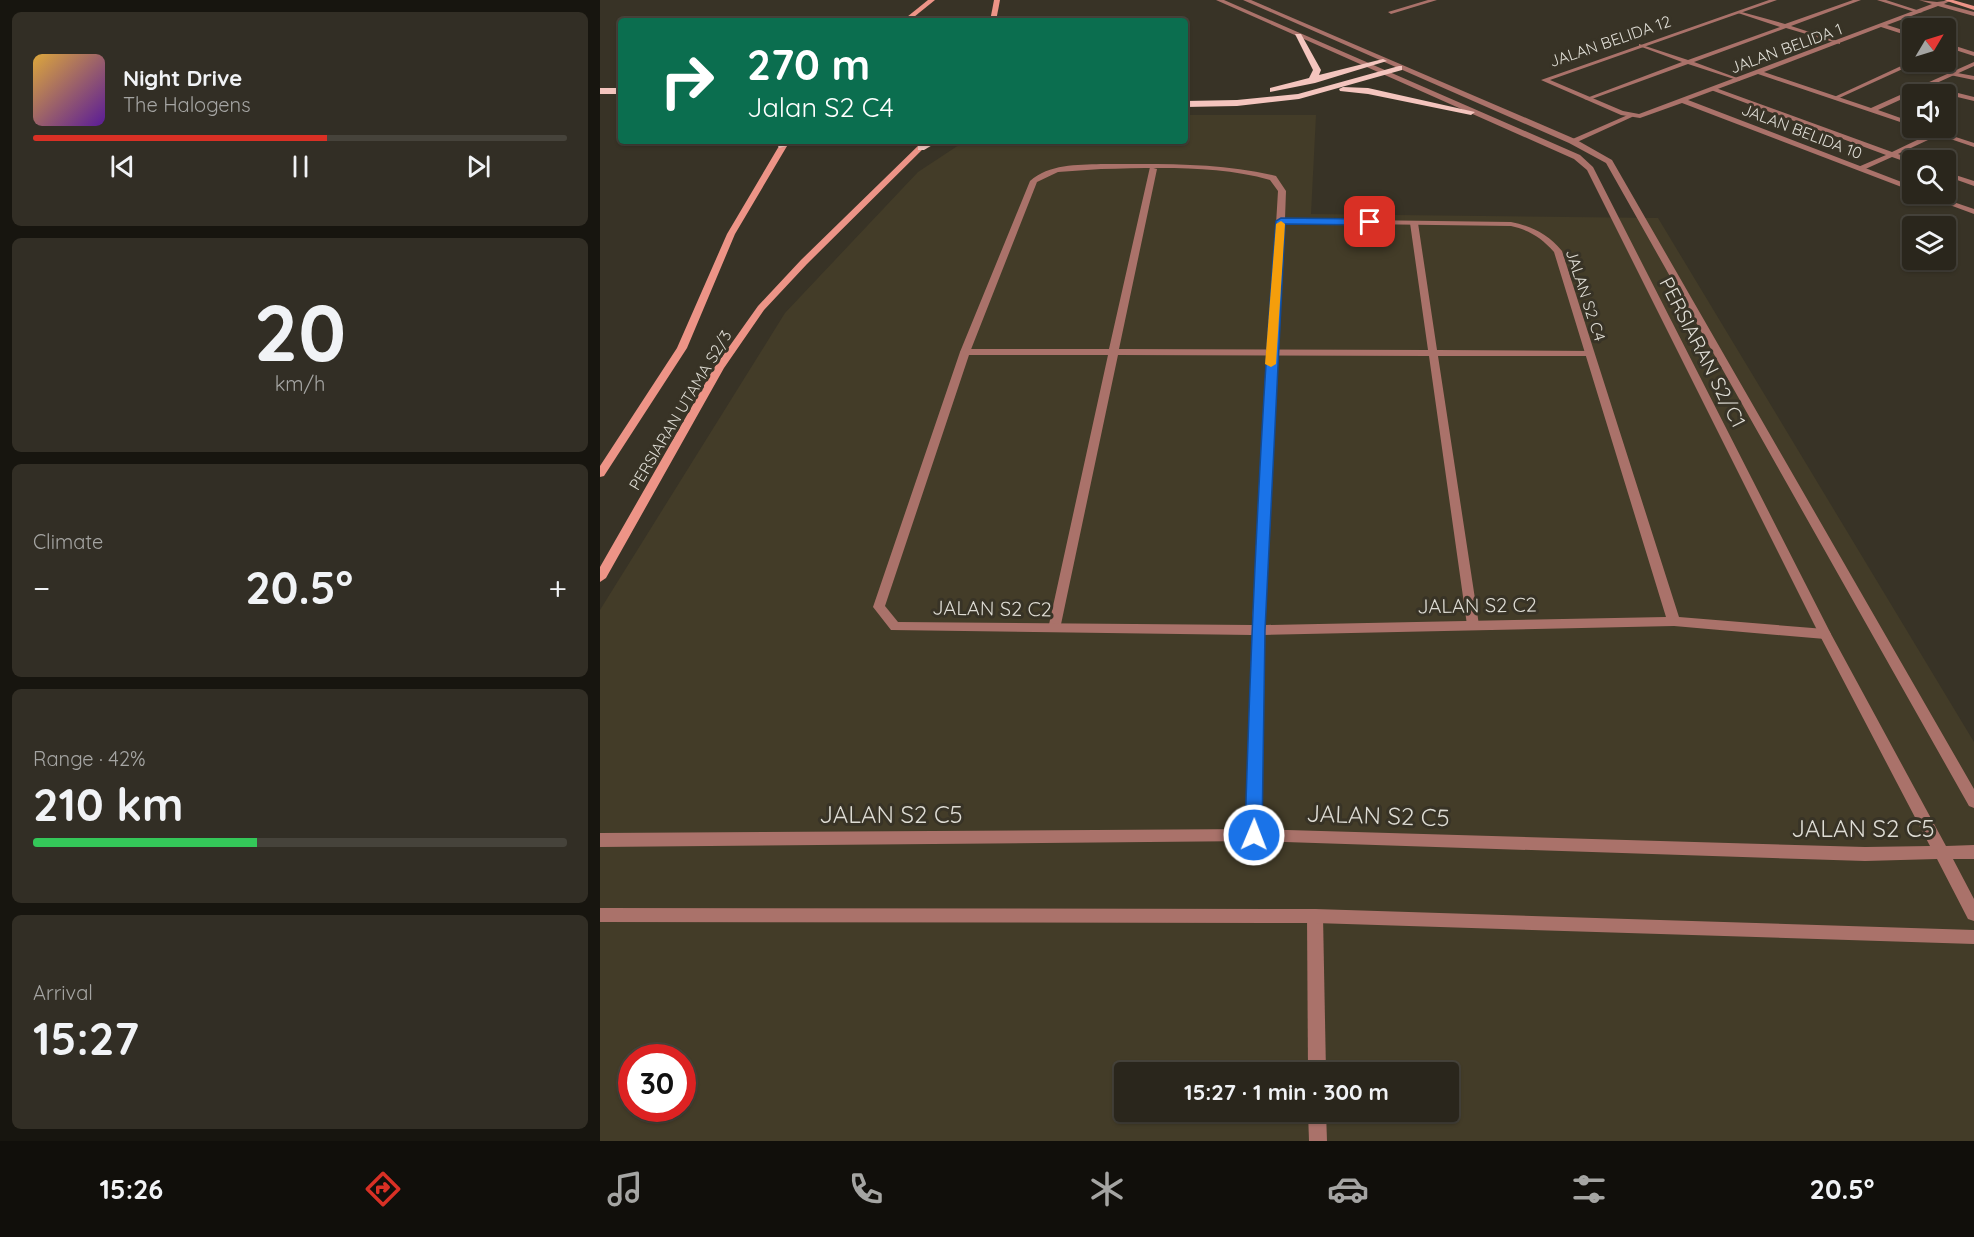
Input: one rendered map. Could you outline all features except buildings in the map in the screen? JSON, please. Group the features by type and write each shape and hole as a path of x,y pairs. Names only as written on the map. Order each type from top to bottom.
{"main road":[{"path":"909,18 932,0"},
{"path":"994,18 997,0"},
{"path":"1948,0 1974,5"},
{"path":"1964,0 1974,5"},
{"path":"1298,36 1317,70 1312,81"},
{"path":"1188,95 1239,94 1312,81 1383,61"},
{"path":"1188,104 1262,101 1331,89 1399,68"},
{"path":"1331,89 1368,91 1471,112"},
{"path":"600,91 618,91"},
{"path":"600,101 618,101"},
{"name":"PERSIARAN UTAMA S2/3","path":"600,474 682,348 731,234 782,144"},
{"name":"PERSIARAN UTAMA S2/3","path":"600,578 719,368 761,308 804,262 924,144"}],"street":[{"name":"PERSIARAN S2/C1","path":"1219,0 1557,148 1576,157 1590,169 1825,634 1974,914"},
{"name":"PERSIARAN S2/C1","path":"1246,0 1572,141 1609,162 1974,802"},
{"path":"1417,0 1424,3"},
{"path":"1391,12 1434,0"},
{"name":"JALAN BELIDA 12","path":"1630,116 1544,80 1774,0"},
{"path":"1587,99 1858,0"},
{"path":"1880,0 1920,12"},
{"path":"1922,0 1974,14"},
{"name":"JALAN BELIDA 1","path":"1557,148 1630,116 1640,116 1948,0"},
{"path":"1740,12 1838,43"},
{"path":"1883,26 1902,32"},
{"path":"1641,45 1738,80"},
{"path":"1956,49 1974,54"},
{"path":"1930,84 1974,64"},
{"path":"1835,98 1902,68"},
{"path":"1759,72 1902,120"},
{"path":"1952,74 1974,78"},
{"path":"1713,89 1902,158"},
{"path":"1956,95 1974,99"},
{"path":"1872,110 1902,97"},
{"name":"JALAN BELIDA 10","path":"1681,100 1902,185"},
{"path":"1861,169 1929,138"},
{"path":"1954,138 1974,145"},
{"path":"1054,628 1153,169"},
{"name":"JALAN S2 C2","path":"1281,221 1282,191 1274,178 1262,173 1153,169 1060,170 1044,174 1034,181 965,352 879,607 895,627 1258,630 1674,621 1825,634"},
{"path":"1956,178 1974,184"},
{"path":"1952,204 1974,212"},
{"path":"1254,835 1258,630 1271,351 1281,221"},
{"name":"JALAN S2 C4","path":"1281,221 1510,224 1530,228 1546,236 1558,251 1674,621"},
{"path":"1414,223 1473,625"},
{"path":"965,352 1589,353"},
{"name":"JALAN S2 C5","path":"600,840 1254,835 1853,854 1974,852"},
{"path":"600,915 1315,916 1974,936"},
{"path":"1315,916 1317,1062"},
{"path":"1317,1122 1317,1141"}],"shaded area":[{"path":"1188,115 1316,115 1311,214 1658,218 1974,742 1974,1141 600,1141 600,610 785,313 918,172 960,144 1188,144"}],"slow traffic":[{"path":"1271,364 1281,224"}],"route":[{"path":"1254,835 1258,630 1271,351 1281,221 1370,222"}]}
